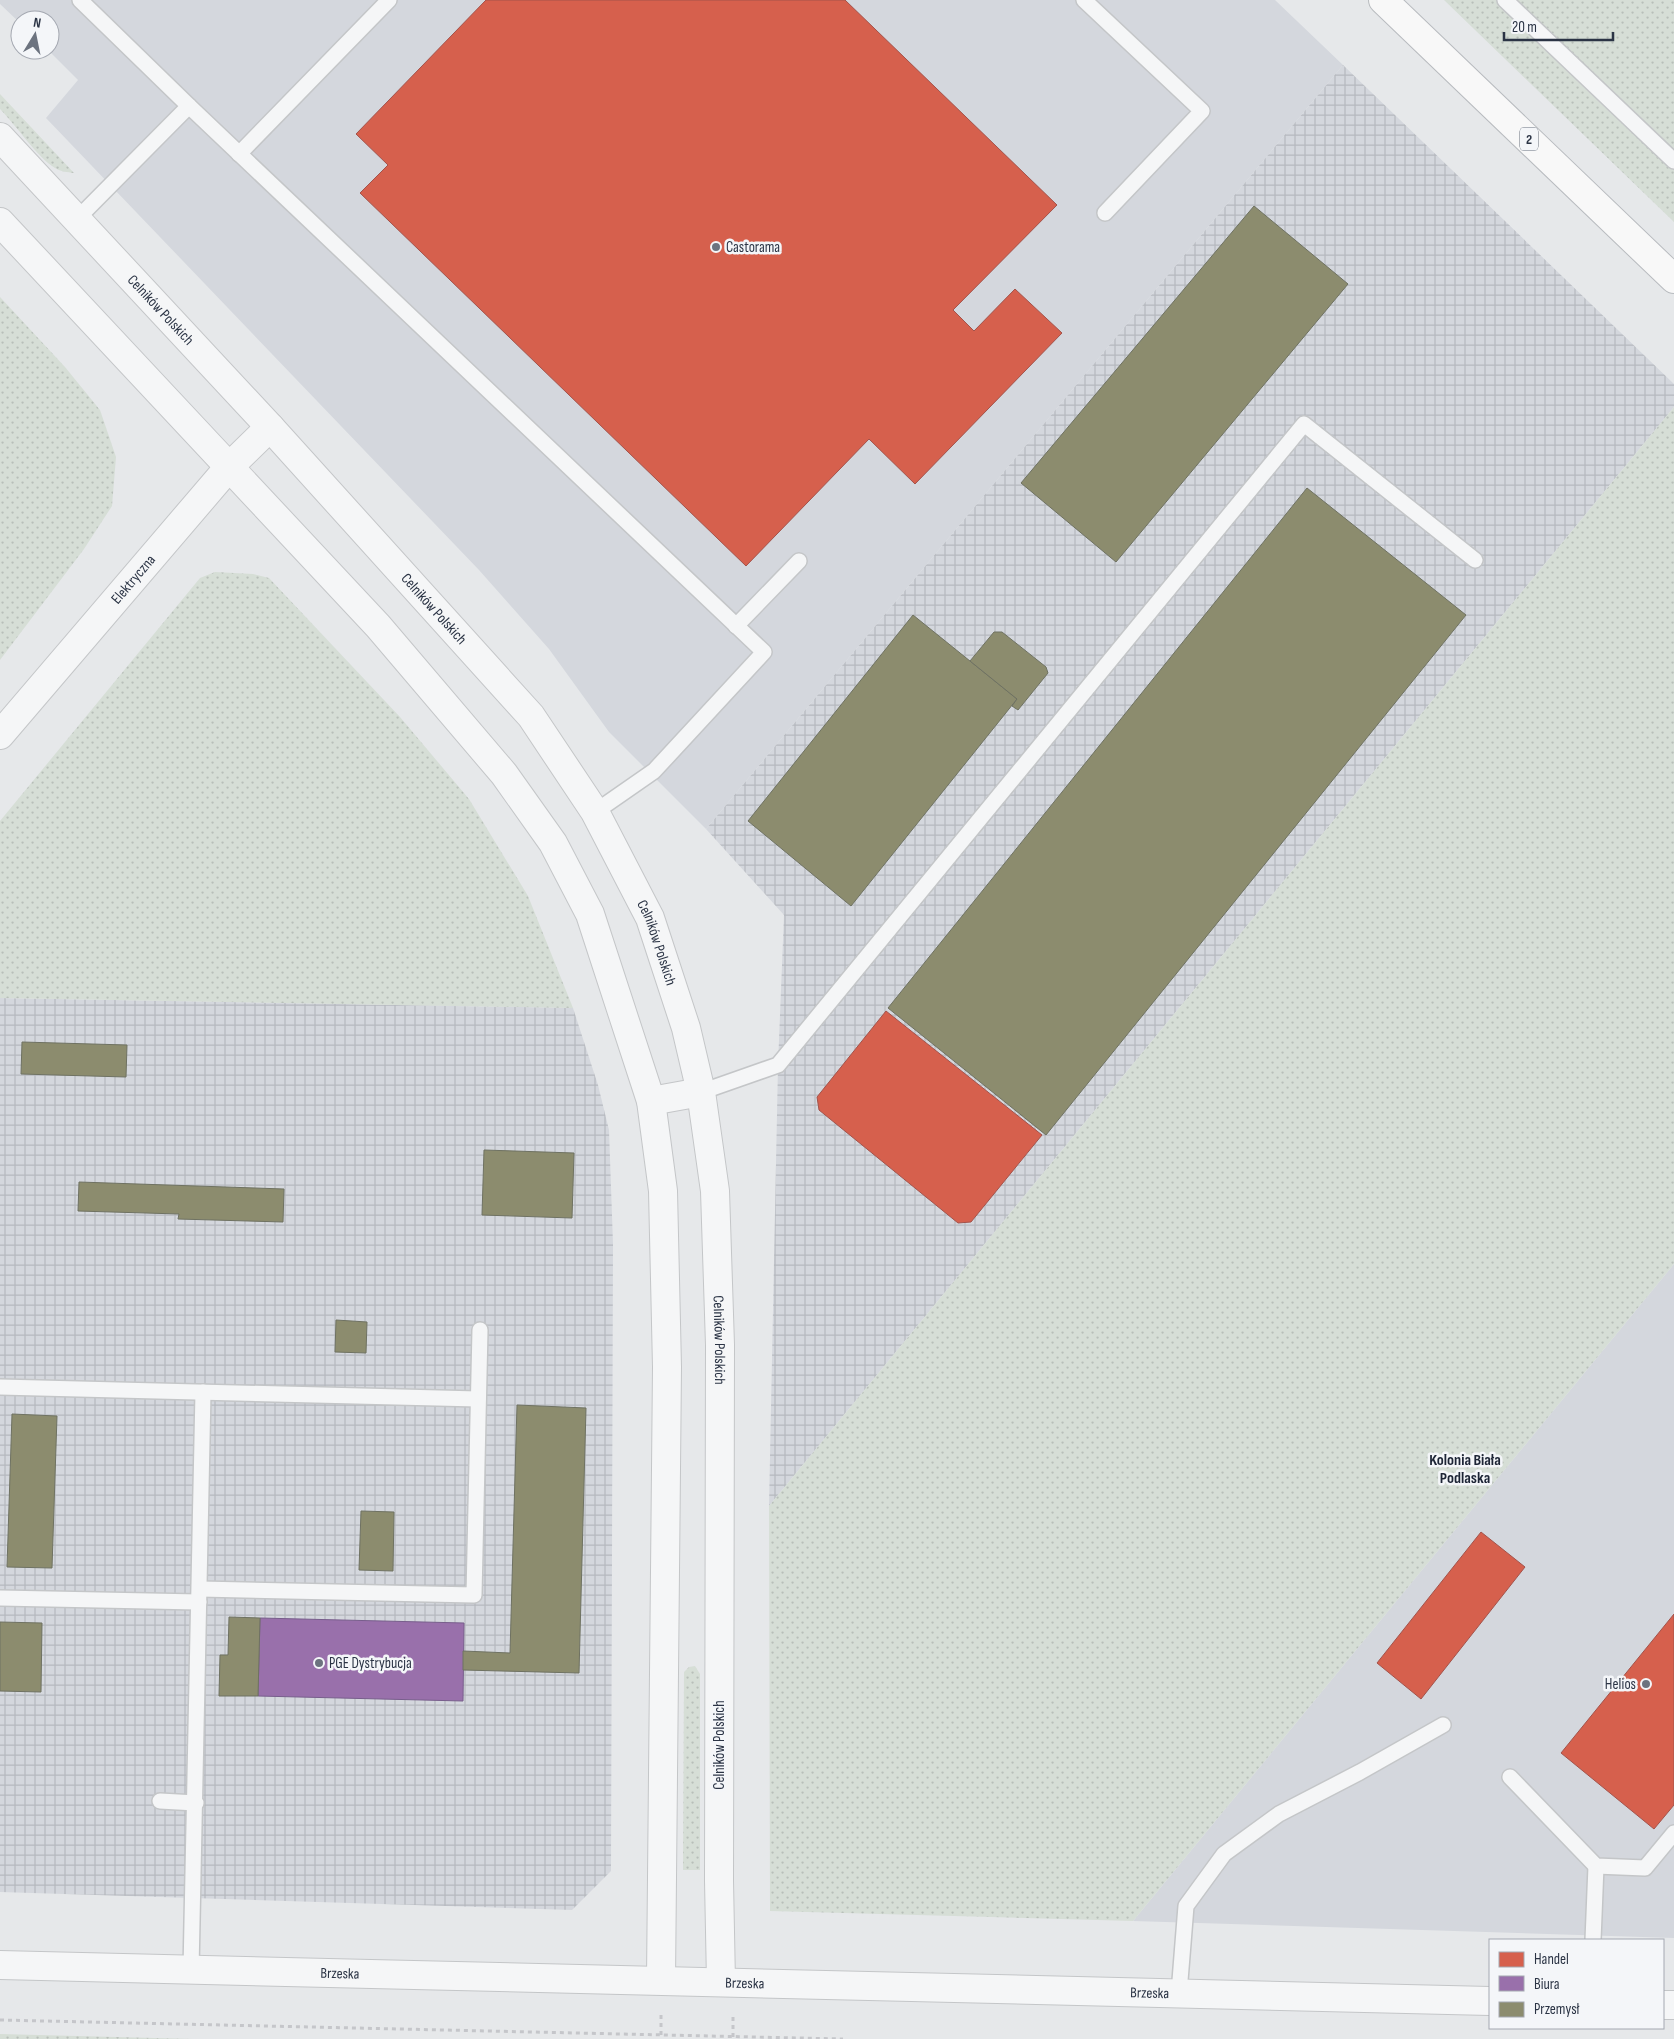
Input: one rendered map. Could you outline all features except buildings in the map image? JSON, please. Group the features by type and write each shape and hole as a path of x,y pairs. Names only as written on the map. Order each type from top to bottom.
{"highway":[{"name":"2","path":"1383,0 1674,279"}],"street":[{"name":"Celników Polskich","path":"0,137 270,427 531,716 595,812 650,918 686,1028 701,1092 715,1191 720,1346 719,1881 721,1982"},
{"path":"0,222 390,641 504,774 553,843 590,914 651,1101 663,1191 667,1367 661,1980"},
{"name":"Elektryczna","path":"0,735 229,467 270,427"},
{"path":"651,1101 701,1092"},
{"name":"Brzeska","path":"0,1965 1489,2001"}],"lane":[{"path":"80,0 239,154 764,652 654,771 595,812"},
{"path":"239,154 389,0"},
{"path":"1084,0 1202,111 1105,213"},
{"path":"1505,0 1674,161"},
{"path":"77,220 189,106"},
{"path":"701,1092 778,1065 1304,424 1475,560"},
{"path":"736,626 799,561"},
{"path":"0,1598 474,1595 480,1330"},
{"path":"0,1387 478,1399"},
{"path":"191,1970 196,1803 203,1392"},
{"path":"1179,1993 1186,1906 1224,1854 1279,1814 1444,1725"},
{"path":"1510,1776 1596,1866 1645,1868 1674,1833"},
{"path":"160,1801 196,1803"},
{"path":"1592,1939 1596,1866"}],"path":[{"path":"0,2020 843,2039"}],"shaded area":[{"path":"0,0 1275,0 1343,65 706,829 609,732 549,649 479,570 46,118 78,80 58,60 60,60 60,10 10,10 10,14 0,4"},
{"path":"1444,0 1674,0 1674,222"},
{"path":"1343,65 1674,384 1674,407 769,1506 778,1065 784,915 706,829"},
{"path":"0,94 74,173 57,169 41,157 0,109"},
{"path":"0,297 65,367 100,410 116,457 112,506 84,549 0,660"},
{"path":"1674,407 1674,1264 1133,1921 770,1911 769,1506"},
{"path":"215,572 253,574 269,578 400,717 469,799 528,896 573,1008 0,998 0,821 200,578"},
{"name":"PGE Dystrybucja","path":"0,998 573,1008 598,1085 609,1130 613,1244 611,1871 572,1910 0,1892"},
{"path":"1674,1264 1674,1938 1133,1921"},
{"path":"695,1666 700,1674 700,1870 683,1870 684,1672 689,1667"},
{"path":"0,2034 193,2039 0,2039"}],"place":[{"name":"Castorama","path":"716,247"},
{"name":"PGE Dystrybucja","path":"319,1663"},
{"name":"Helios","path":"1646,1684"}],"district":[{"name":"Kolonia Biała Podlaska","path":"1465,1469"}]}
